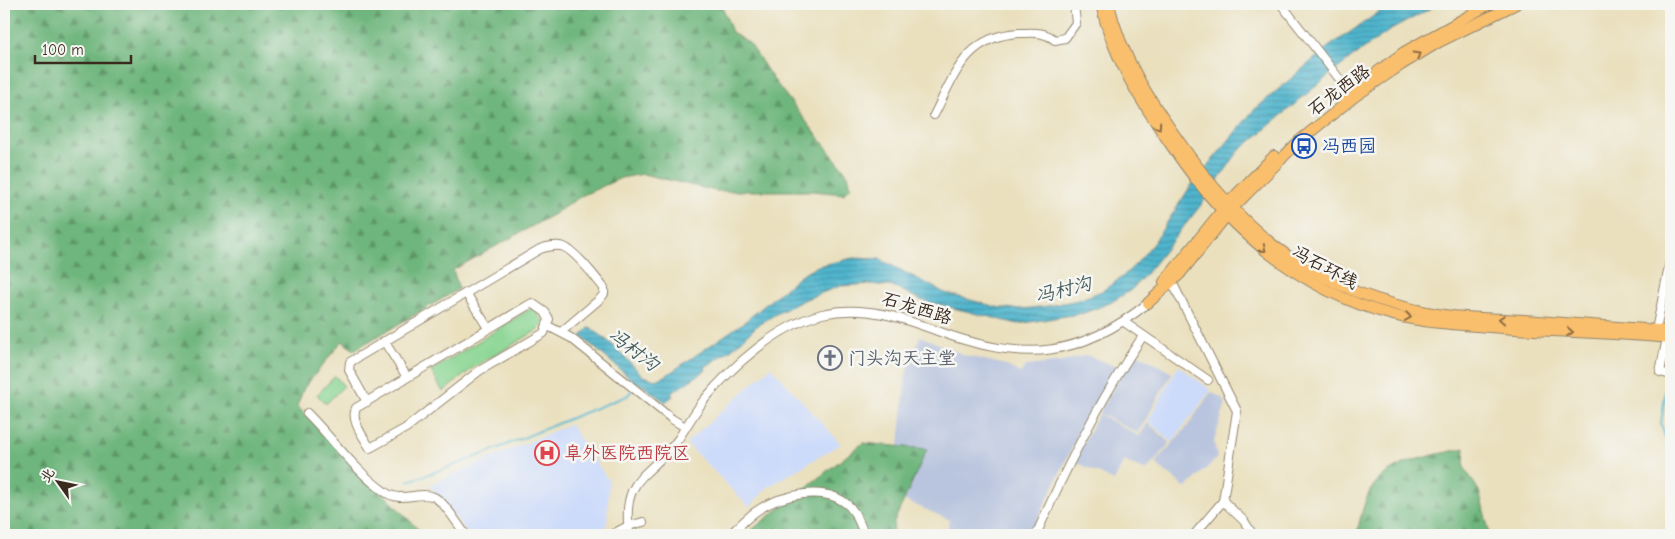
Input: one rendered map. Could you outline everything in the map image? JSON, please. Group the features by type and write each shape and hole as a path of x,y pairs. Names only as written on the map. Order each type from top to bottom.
{"main road":[{"name":"冯石环线","path":"1101,4 1113,45 1124,71 1148,111 1226,210 1268,253 1306,279 1332,293 1392,314 1485,327 1670,335"},
{"name":"冯石环线","path":"1109,4 1118,38 1136,75 1194,171"},
{"name":"石龙西路","path":"1148,303 1226,210 1352,94 1404,52 1490,4"},
{"name":"石龙西路","path":"1352,94 1439,42 1516,4"},
{"name":"冯石环线","path":"1226,210 1302,265 1340,286 1381,301 1440,314 1656,330 1670,335"},
{"name":"石龙西路","path":"1148,303 1172,282 1226,210"}],"street":[{"path":"934,115 964,58 984,41 1008,34 1044,32 1055,40 1065,38 1076,23 1074,4"},
{"path":"1281,4 1352,94"},
{"path":"367,402 348,370 350,362 540,249 564,247 604,288 604,294 600,300 561,332"},
{"path":"1656,330 1671,257"},
{"path":"1172,282 1237,411 1223,501 1194,535"},
{"path":"466,293 488,328"},
{"path":"532,303 545,312 549,319 548,326 544,333 526,345 479,371 406,428 370,448 354,420 356,408 532,303"},
{"name":"石龙西路","path":"628,526 627,505 631,489 678,439 704,400 756,350 789,326 822,314 857,310 889,314 965,340 1020,352 1068,347 1108,332 1148,303"},
{"path":"1124,322 1208,380"},
{"path":"548,326 571,338 672,419 686,427"},
{"path":"1670,335 1660,372 1671,375"},
{"path":"1036,535 1089,422 1116,375 1143,336"},
{"path":"384,341 407,377"},
{"path":"307,413 362,473 386,492 397,497 425,495 436,498 466,535"},
{"path":"729,535 756,512 780,499 806,494 830,496 850,507 859,521 864,535"},
{"path":"1223,501 1244,521 1253,535"},
{"path":"611,535 628,526 643,522"},
{"path":"628,526 632,535"}],"shaded area":[{"path":"920,336 967,356 1002,364 1021,373 1026,366 1063,362 1086,355 1117,367 1086,419 1030,535 945,535 950,520 894,496 906,374"},
{"path":"1135,352 1172,373 1138,433 1099,413"},
{"path":"1178,366 1211,390 1172,442 1148,421"},
{"path":"771,367 841,444 768,487 749,507 686,443"},
{"path":"1211,392 1222,398 1226,403 1214,441 1217,458 1186,488 1155,463 1186,428"},
{"path":"1099,414 1139,436 1148,423 1170,443 1146,471 1124,461 1114,481 1074,461"},
{"name":"阜外医院西院区","path":"570,424 609,481 607,524 597,535 469,535 429,485"}],"green space":[{"path":"4,4 721,4 732,32 750,44 773,79 848,175 851,187 844,194 811,191 716,191 643,174 621,178 581,196 554,214 453,270 459,289 354,350 342,341 304,388 297,406 424,535 4,535"},
{"path":"532,308 545,323 538,330 474,367 443,392 431,371"},
{"path":"335,376 344,386 326,404 317,395"},
{"path":"863,443 927,449 894,522 893,535 745,535"},
{"path":"1465,448 1464,467 1479,491 1490,535 1356,535 1370,491 1378,480 1388,472 1400,465"}],"water":[{"path":"1391,4 1439,4 1389,31 1363,49 1238,152 1201,205 1145,275 1131,290 1110,303 1084,313 1018,324 921,300 895,287 872,284 840,286 806,299 758,325 732,349 705,367 706,370 671,393 673,396 665,402 639,383 637,384 581,336 590,327 614,346 643,376 656,380 667,375 743,323 800,276 818,266 853,258 879,259 945,293 1000,308 1021,309 1048,306 1078,300 1102,291 1121,278 1137,263 1155,241 1190,187 1253,111 1327,48"}],"waterway":[{"path":"1670,369 1671,365"},
{"path":"1667,381 1661,424 1671,455"},
{"path":"408,481 464,462 627,396 633,389"}],"place":[{"name":"冯西园","path":"1304,146"},
{"name":"门头沟天主堂","path":"830,358"},
{"name":"阜外医院西院区","path":"547,453"}],"water label":[{"name":"冯村沟","path":"1063,289"},
{"name":"冯村沟","path":"634,349"}]}
